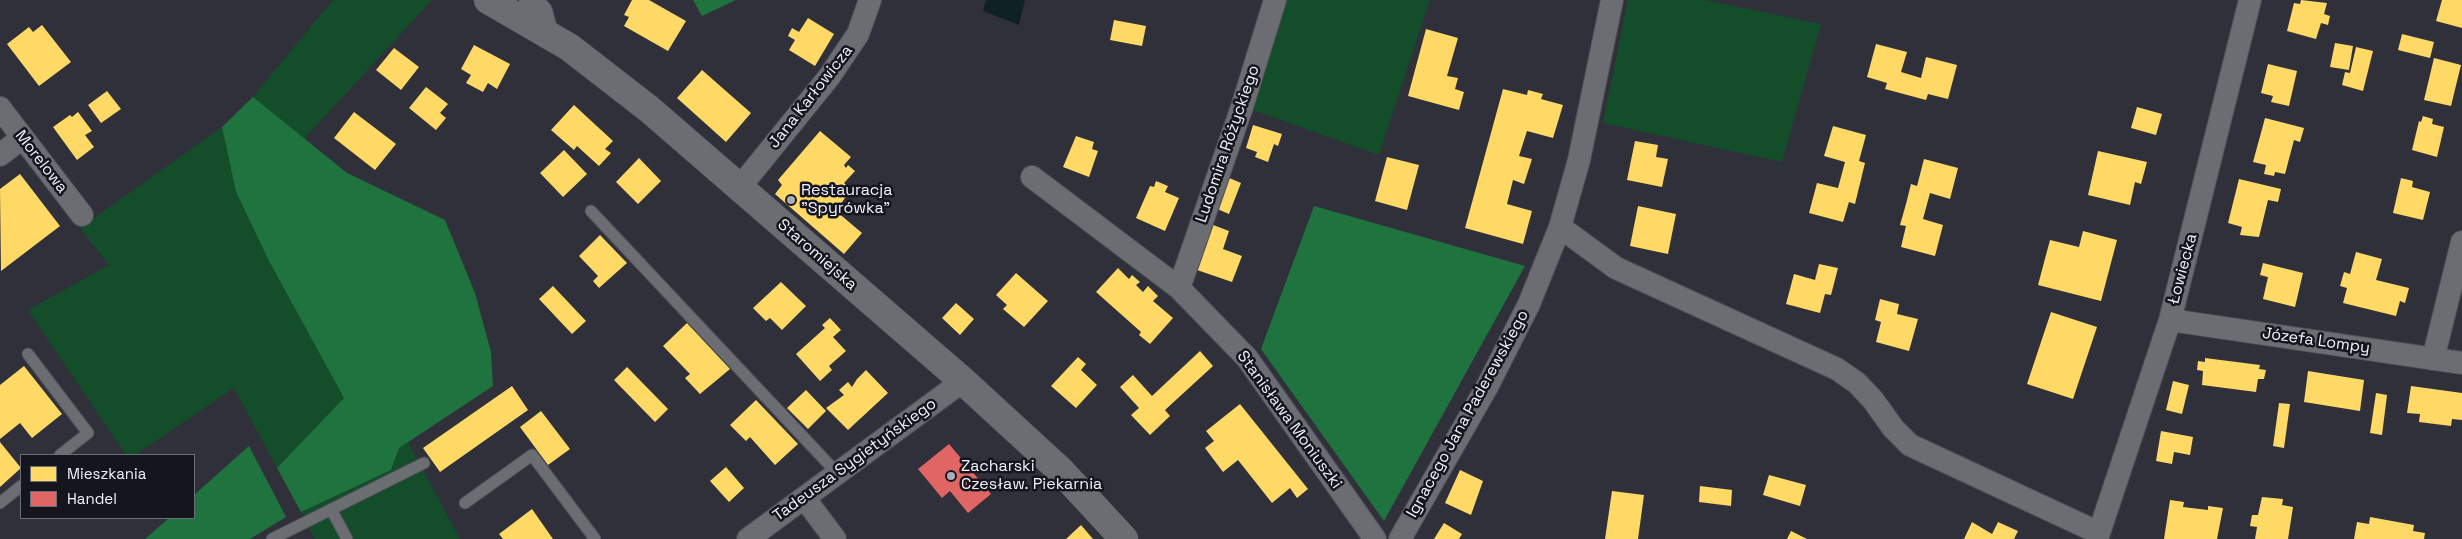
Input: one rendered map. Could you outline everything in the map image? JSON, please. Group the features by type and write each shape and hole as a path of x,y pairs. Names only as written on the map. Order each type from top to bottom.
{"street":[{"name":"Staromiejska","path":"488,0 592,63 649,109 962,381 1061,471 1124,539"},
{"path":"530,0 540,11 547,34"},
{"name":"Jana Karłowicza","path":"740,188 830,77 858,34 870,0"},
{"name":"Ludomira Różyckiego","path":"1179,288 1242,107 1276,0"},
{"name":"Ignacego Jana Paderewskiego","path":"1400,539 1488,385 1528,304 1560,227 1578,160 1612,0"},
{"name":"Łowiecka","path":"1560,227 1616,268 1837,369 1857,383 1873,400 1893,428 1910,445 2098,536 2170,320 2250,0"},
{"name":"Morelowa","path":"0,108 82,215"},
{"path":"0,155 22,138"},
{"name":"Stanisława Moniuszki","path":"1032,177 1179,288 1247,358 1375,539"},
{"path":"2434,359 2462,242"},
{"name":"Józefa Lompy","path":"2170,320 2462,363"},
{"name":"Tadeusza Sygietyńskiego","path":"748,539 962,381"},
{"path":"804,499 835,539"}],"lane":[{"path":"591,211 838,474"},
{"path":"28,354 88,433 61,454"},
{"path":"465,503 532,455 596,539"},
{"path":"272,539 424,463"},
{"path":"0,503 20,487"},
{"path":"332,509 348,539"}],"green space":[{"path":"333,0 432,0 304,139 253,97"},
{"path":"693,0 736,0 702,16"},
{"path":"1281,0 1430,0 1379,155 1253,110"},
{"path":"1628,0 1705,0 1821,24 1782,162 1603,123"},
{"path":"253,97 347,173 445,220 475,293 491,352 493,386 399,448 391,470 301,512 277,468 344,398 269,261 236,192 222,127"},
{"path":"222,127 236,192 269,261 345,399 277,468 234,388 136,454 125,454 28,310 109,265 80,228"},
{"path":"1314,206 1525,266 1384,521 1261,349"},
{"path":"408,442 460,539 315,539 301,512 391,470 399,448"},
{"path":"249,446 286,517 250,539 145,539 168,519 195,519 195,494"}],"shaded area":[{"path":"986,0 1025,0 1019,25 983,11"}],"building: Mieszkania":[{"path":"632,0 649,0 686,21 668,51 624,26 629,17 624,15"},
{"path":"2301,0 2327,3 2324,14 2330,16 2328,25 2321,23 2316,39 2287,31 2294,3 2300,4"},
{"path":"2442,0 2462,0 2462,28 2436,21"},
{"path":"808,18 834,34 815,66 789,50 795,40 788,36 792,28 799,32"},
{"path":"1114,20 1146,26 1142,46 1110,40"},
{"path":"42,25 71,62 39,86 7,44 29,27 33,32"},
{"path":"1426,29 1458,38 1447,76 1458,78 1455,89 1464,92 1459,110 1408,96"},
{"path":"2402,34 2434,42 2430,58 2398,50"},
{"path":"2335,43 2353,46 2349,70 2330,67"},
{"path":"1876,44 1907,52 1901,72 1921,78 1926,57 1957,65 1948,99 1928,94 1926,100 1885,89 1887,83 1867,77"},
{"path":"474,45 510,64 497,89 488,83 483,92 466,83 471,75 461,69"},
{"path":"2356,47 2373,51 2363,91 2342,85 2345,72 2350,73"},
{"path":"394,48 419,67 401,90 376,70"},
{"path":"2434,58 2461,65 2451,106 2424,100"},
{"path":"2268,64 2297,71 2289,106 2271,102 2273,96 2261,93"},
{"path":"702,70 751,113 726,142 677,98"},
{"path":"426,87 448,104 440,113 446,118 436,130 409,108"},
{"path":"1503,89 1527,95 1528,90 1543,94 1541,99 1563,105 1553,138 1527,131 1519,156 1532,159 1524,184 1513,180 1507,204 1532,211 1523,244 1465,228"},
{"path":"107,91 121,109 101,123 88,105"},
{"path":"574,105 613,141 605,149 611,153 599,166 577,146 574,150 551,130"},
{"path":"2137,107 2162,114 2156,135 2131,128"},
{"path":"78,112 92,131 85,135 94,147 77,160 53,127 70,115 72,117"},
{"path":"354,112 396,144 375,170 334,138"},
{"path":"2423,116 2433,119 2432,124 2444,127 2437,157 2412,150 2419,121 2421,122"},
{"path":"2265,118 2304,128 2300,142 2294,140 2285,174 2275,172 2274,176 2264,174 2266,165 2253,162"},
{"path":"1253,125 1282,134 1278,146 1274,144 1268,162 1255,157 1257,152 1246,148"},
{"path":"1833,126 1866,135 1859,161 1865,163 1855,204 1849,202 1843,222 1809,213 1817,183 1838,188 1845,162 1824,156"},
{"path":"820,131 851,157 844,165 846,168 848,165 855,171 844,183 851,189 836,211 862,233 844,254 775,194 782,185 778,180"},
{"path":"1076,136 1094,142 1092,149 1098,151 1089,177 1063,167"},
{"path":"1635,141 1658,145 1656,157 1668,159 1662,187 1627,180"},
{"path":"564,150 587,174 563,197 540,173"},
{"path":"2098,151 2147,162 2141,184 2135,182 2130,205 2088,195"},
{"path":"1387,157 1419,165 1407,210 1375,201"},
{"path":"639,158 661,181 638,204 616,182"},
{"path":"1924,159 1958,168 1950,199 1930,193 1923,219 1943,225 1935,256 1901,247 1906,226 1900,225 1911,184 1917,186"},
{"path":"20,174 60,226 1,271 0,189"},
{"path":"1227,177 1241,183 1229,214 1215,208"},
{"path":"2401,178 2413,181 2412,187 2430,192 2423,220 2393,213"},
{"path":"2239,179 2281,189 2278,202 2268,200 2259,237 2240,235 2242,227 2228,223"},
{"path":"1156,181 1168,186 1165,192 1179,198 1165,231 1136,218 1150,186 1154,187"},
{"path":"1638,206 1676,214 1668,254 1630,246"},
{"path":"1208,223 1229,231 1223,249 1242,256 1232,282 1197,270 1207,243 1202,241"},
{"path":"2083,231 2117,240 2101,301 2038,285 2050,240 2079,247"},
{"path":"600,235 627,263 599,288 593,281 598,276 579,256"},
{"path":"2356,252 2382,259 2376,280 2409,288 2405,303 2400,301 2396,316 2343,303 2347,288 2340,286 2344,272 2350,274"},
{"path":"2263,263 2303,273 2295,307 2263,299 2268,277 2260,275"},
{"path":"1819,264 1838,268 1831,295 1825,294 1820,313 1786,304 1794,274 1815,280"},
{"path":"1118,268 1129,279 1132,275 1140,282 1136,285 1143,292 1148,286 1158,296 1153,301 1173,318 1150,344 1139,335 1141,332 1096,292"},
{"path":"1016,273 1048,301 1024,327 1003,309 1007,305 996,295"},
{"path":"781,282 806,306 782,330 770,318 766,321 753,308"},
{"path":"553,286 586,321 572,334 539,299"},
{"path":"1880,299 1899,304 1897,314 1918,319 1909,351 1876,342 1881,322 1875,320"},
{"path":"956,303 974,319 960,335 942,318"},
{"path":"2051,312 2097,327 2073,399 2027,384"},
{"path":"830,318 841,330 833,337 846,351 829,366 832,370 820,381 796,354 825,328 822,325"},
{"path":"687,323 730,369 700,394 685,378 690,374 663,346"},
{"path":"1200,351 1213,366 1165,410 1170,416 1150,435 1131,415 1139,408 1120,387 1133,375 1152,396"},
{"path":"1078,357 1086,364 1081,370 1097,385 1076,408 1051,386"},
{"path":"2205,358 2260,365 2259,369 2266,370 2264,379 2258,379 2256,392 2202,385 2203,371 2197,370 2198,361 2205,362"},
{"path":"24,366 62,414 32,438 20,423 0,439 0,385"},
{"path":"627,367 668,409 655,422 614,380"},
{"path":"866,370 888,393 848,430 826,408 844,395 839,390 848,382 852,387"},
{"path":"2308,371 2364,380 2360,411 2304,402"},
{"path":"2173,381 2189,385 2182,414 2166,410"},
{"path":"512,386 528,410 440,472 423,448"},
{"path":"2411,386 2462,393 2462,420 2452,419 2451,426 2419,422 2420,414 2407,413"},
{"path":"806,390 826,411 808,429 787,408"},
{"path":"2376,393 2387,395 2382,435 2370,433"},
{"path":"756,400 798,444 775,465 750,437 746,441 730,425"},
{"path":"2279,403 2290,404 2284,448 2273,446"},
{"path":"1240,404 1308,489 1297,498 1290,488 1272,503 1238,460 1223,472 1205,448 1214,441 1206,431"},
{"path":"541,411 570,449 548,465 520,427"},
{"path":"2161,431 2193,437 2190,455 2174,452 2172,464 2156,461"},
{"path":"0,442 20,469 0,487"},
{"path":"726,467 744,488 729,502 710,481"},
{"path":"1460,470 1483,481 1471,515 1445,503"},
{"path":"1769,475 1806,485 1800,506 1763,495"},
{"path":"1700,486 1732,490 1731,506 1699,502"},
{"path":"1612,491 1644,495 1638,539 1605,539"},
{"path":"2262,497 2283,499 2282,505 2293,507 2288,539 2255,539 2257,527 2250,526 2252,515 2258,515"},
{"path":"2170,500 2184,502 2183,507 2208,510 2208,506 2223,508 2217,539 2164,539"},
{"path":"532,509 553,539 503,539 499,534"},
{"path":"2370,517 2414,525 2413,531 2425,533 2424,539 2354,539 2357,522 2369,524"},
{"path":"1972,522 1992,534 1998,522 2018,531 2014,539 1964,539"},
{"path":"1444,523 1462,534 1459,539 1434,539"},
{"path":"1081,525 1093,539 1066,539"},
{"path":"1791,531 1807,539 1787,539"}],"building: Handel":[{"path":"949,444 991,494 968,513 950,491 942,498 918,469"}],"place":[{"name":"Restauracja \"Spyrówka\"","path":"791,200"},
{"name":"Zacharski Czesław. Piekarnia","path":"951,476"}]}
